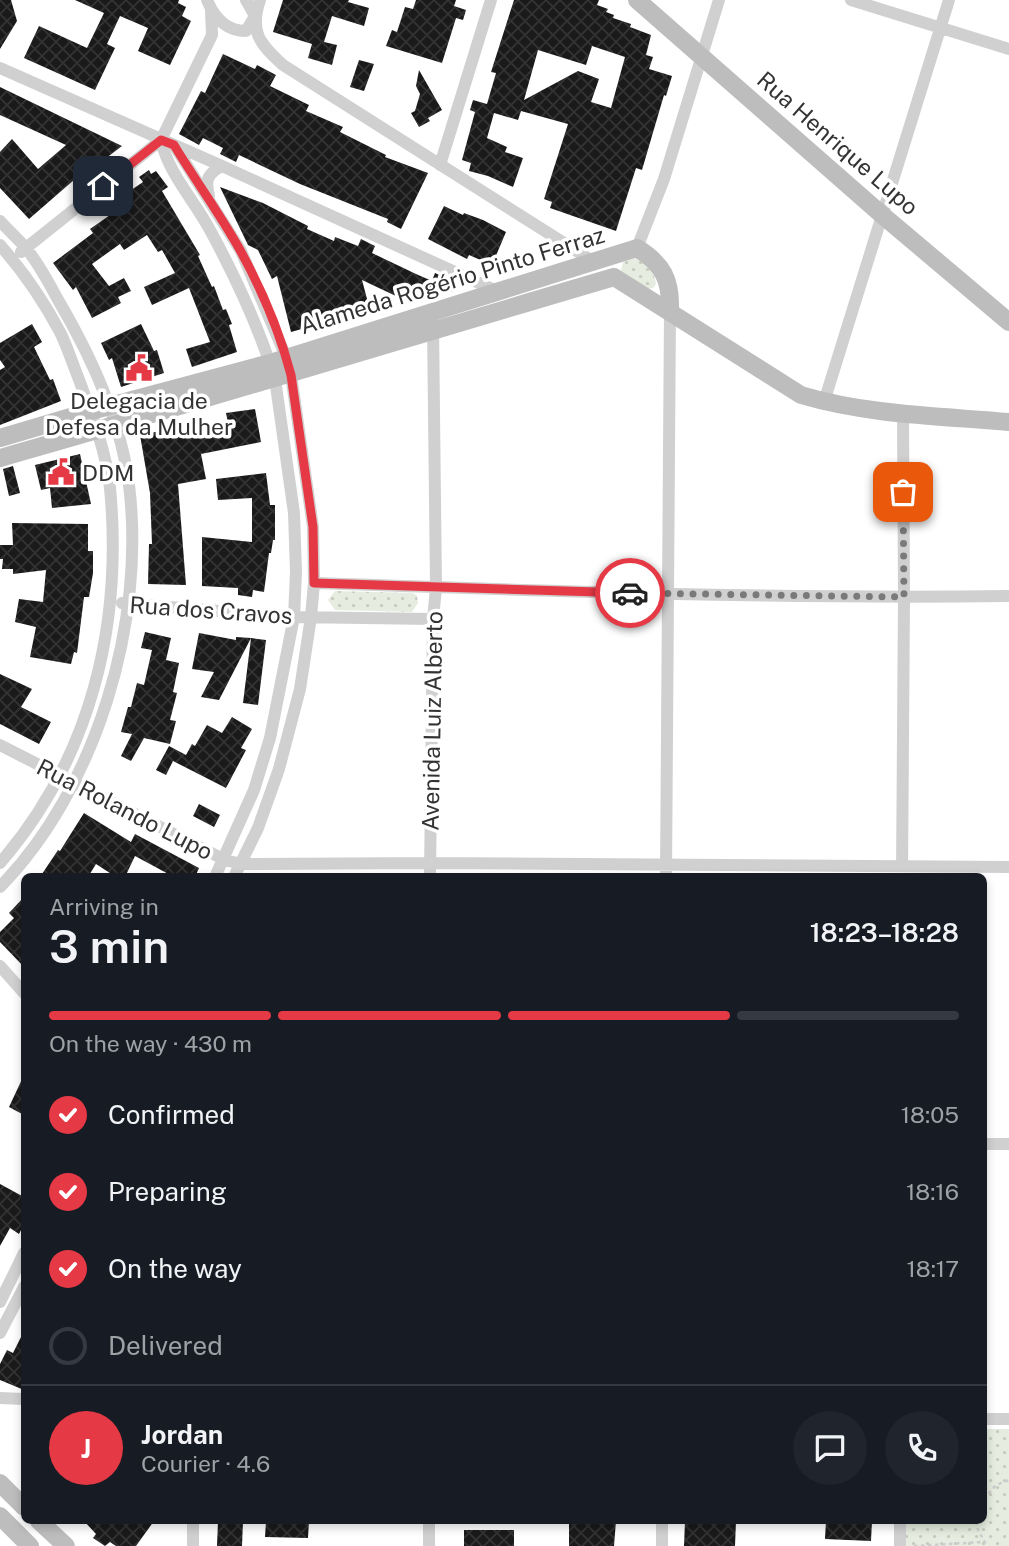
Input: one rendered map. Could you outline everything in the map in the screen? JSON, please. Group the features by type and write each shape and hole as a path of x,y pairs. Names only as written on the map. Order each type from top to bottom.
{"street":[{"path":"246,0 255,16 257,34 262,46 283,65 594,262"},
{"path":"212,35 246,31 261,0"},
{"path":"440,165 491,0"},
{"name":"Rua Henrique Lupo","path":"637,0 881,214 1009,322"},
{"path":"666,871 670,289 656,264 637,248 664,179 719,0"},
{"path":"851,0 1009,49"},
{"path":"824,402 949,0"},
{"path":"209,5 227,26 237,31"},
{"path":"209,5 212,35 168,142 165,157 209,227 281,368 296,572 294,617 270,738 254,790 217,873"},
{"path":"0,68 222,166 506,300"},
{"path":"168,142 210,200 241,251 281,368 313,527 314,583 300,689 279,769 258,828 236,873"},
{"path":"12,258 168,142"},
{"path":"210,200 206,183 211,172 222,166"},
{"path":"0,221 26,249 83,342 109,406 130,484 133,558 123,638 99,726 73,784 43,834 0,887"},
{"path":"0,245 12,258 61,333 91,411 110,486 112,557 105,644 85,720 60,777 33,822 0,863"},
{"name":"Alameda Rogério Pinto Ferraz","path":"506,300 594,262 637,248"},
{"path":"614,256 614,277 802,395 824,402 903,413 1009,422"},
{"name":"Alameda Rogério Pinto Ferraz","path":"0,458 97,430 281,368 433,321 506,300 614,277"},
{"name":"Avenida Luiz Alberto","path":"430,873 433,619 436,588 433,321"},
{"name":"Alameda Rogério Pinto Ferraz","path":"0,438 109,406 281,368"},
{"path":"902,872 903,413"},
{"path":"314,583 667,594 1009,596"},
{"name":"Rua dos Cravos","path":"110,602 294,617 433,619"},
{"name":"Rua Rolando Lupo","path":"0,745 223,859 240,864 430,863 666,871 902,872 1009,867"},
{"path":"0,966 21,990"},
{"path":"987,1144 1009,1144"},
{"path":"0,1301 21,1259"},
{"path":"0,1334 21,1293"},
{"path":"0,1398 21,1399"},
{"path":"987,1419 1009,1419"},
{"path":"0,1483 21,1504"},
{"path":"0,1516 30,1546"},
{"path":"42,1524 66,1546"},
{"path":"193,1524 193,1546"},
{"path":"429,1524 429,1546"},
{"path":"662,1524 662,1546"},
{"path":"900,1524 900,1546"}],"path":[{"path":"987,1493 996,1485 1009,1480"},
{"path":"978,1524 983,1542 987,1546"},
{"path":"914,1546 983,1542"}],"shaded area":[{"path":"634,258 646,265 651,272 656,284 653,288 647,289 621,271 623,262"},
{"path":"335,591 413,593 417,596 418,603 412,612 335,610 328,600"},
{"path":"987,1429 1009,1429 1009,1546 905,1546 905,1524 987,1524"}],"building":[{"path":"0,0 11,0 17,21 0,49"},
{"path":"75,0 179,0 178,3 186,7 182,16 191,21 170,65 138,51 148,28 120,16 107,44 115,48 95,90 24,58 39,26 87,48 104,13"},
{"path":"283,0 349,0 348,2 369,8 364,26 332,16 324,42 337,45 332,65 308,58 312,44 273,32"},
{"path":"416,0 456,0 454,6 466,10 463,20 456,18 442,63 386,46 392,30 397,32 405,7 413,9"},
{"path":"514,0 599,0 597,5 608,9 606,12 614,15 613,18 651,35 646,55 653,57 649,69 672,76 642,170 636,168 616,231 550,208 552,202 544,199 568,124 521,111 518,120 494,113 487,138 507,147 505,152 523,158 513,187 469,171 471,163 462,160 475,112 470,110 473,100 487,104 496,73 491,72","holes":["592,46 625,57 611,108 591,102 599,79 578,71 524,100 538,50 586,65"]},
{"path":"223,54 255,69 257,65 276,75 270,86 309,105 306,111 343,127 340,132 386,155 385,157 428,173 401,229 387,222 388,219 300,184 239,155 236,162 220,154 223,148 203,138 199,145 179,134 201,91 205,93"},
{"path":"359,60 374,64 364,91 350,87"},
{"path":"419,70 442,110 419,127 411,113 415,111 420,94 416,86"},
{"path":"0,87 122,146 101,162 97,160 29,219 0,188 0,152 12,139 38,169 66,145 0,115"},
{"path":"149,170 151,174 156,171 168,187 162,191 200,255 198,256 223,310 226,309 237,352 192,367 186,349 210,342 189,288 152,305 144,287 175,273 162,250 158,252 147,235 124,250 120,244 92,264 109,286 124,278 131,291 118,297 121,303 92,318 76,287 73,290 53,263 93,233 90,229 120,208 115,201 143,182 139,177"},
{"path":"220,187 263,203 308,226 307,229 334,241 335,237 358,246 361,239 375,246 372,253 432,281 435,273 457,283 453,291 417,301 400,293 398,297 362,280 370,310 291,332 277,276 272,279 258,250 248,245"},
{"path":"444,206 483,220 506,232 492,265 469,255 467,259 428,239"},
{"path":"32,324 42,342 34,347 50,380 53,379 61,401 0,425 0,370 5,367 0,360 0,343"},
{"path":"141,324 154,351 157,350 164,373 121,387 112,358 109,360 101,343"},
{"path":"255,409 261,442 201,454 206,479 178,484 186,585 148,584 149,544 152,544 150,493 140,435 195,424 198,438 230,433 226,413"},
{"path":"80,454 91,504 52,508 50,488 41,490 35,465"},
{"path":"13,466 20,493 9,496 3,469"},
{"path":"266,473 270,505 275,505 275,540 269,553 264,592 253,590 252,597 238,595 238,588 202,586 202,537 252,542 252,498 218,500 216,479"},
{"path":"12,523 88,524 88,551 93,551 93,573 89,597 84,597 77,653 74,652 71,664 30,657 36,627 15,622 19,599 43,602 46,570 13,574 13,569 2,569 0,545 13,545"},
{"path":"145,632 171,638 166,660 179,663 173,692 177,693 170,720 176,721 170,744 144,738 131,761 121,756 132,734 121,732 137,683 144,685 152,650 141,648"},
{"path":"199,633 236,640 236,637 251,638 219,700 201,697 214,672 192,669"},
{"path":"251,638 266,640 258,705 243,703"},
{"path":"0,674 32,689 21,707 51,722 39,744 0,724"},
{"path":"232,717 252,729 241,748 246,750 226,788 173,761 166,775 156,770 169,746 186,755 192,744 195,746 207,725 222,733"},
{"path":"199,804 220,815 214,827 193,816"},
{"path":"84,813 131,842 135,834 199,868 197,873 167,873 135,856 127,873 110,873 96,864 90,873 43,873 58,850 60,851"},
{"path":"21,900 21,964 0,942 0,932 14,918 9,913"},
{"path":"21,1081 21,1113 9,1107"},
{"path":"0,1184 21,1195 21,1230 19,1234 10,1228 0,1246"},
{"path":"21,1337 21,1389 0,1380 0,1364 7,1350 13,1353"},
{"path":"87,1524 152,1524 136,1546 116,1546 110,1542 105,1546 93,1538 96,1534"},
{"path":"218,1524 243,1524 242,1546 217,1546"},
{"path":"266,1524 309,1524 308,1538 265,1537"},
{"path":"569,1524 616,1524 614,1546 569,1546"},
{"path":"685,1524 736,1524 735,1546 684,1546"},
{"path":"826,1524 872,1524 871,1541 825,1539"},
{"path":"464,1530 514,1530 514,1546 464,1546"}],"way so far":[{"path":"630,593 904,597 903,492"}],"place":[{"name":"Delegacia de Defesa da Mulher","path":"139,368"},
{"name":"DDM","path":"61,472"}],"route":[{"path":"103,186 161,140 174,145 241,251 265,303 291,375 313,527 314,583 630,593"}]}
